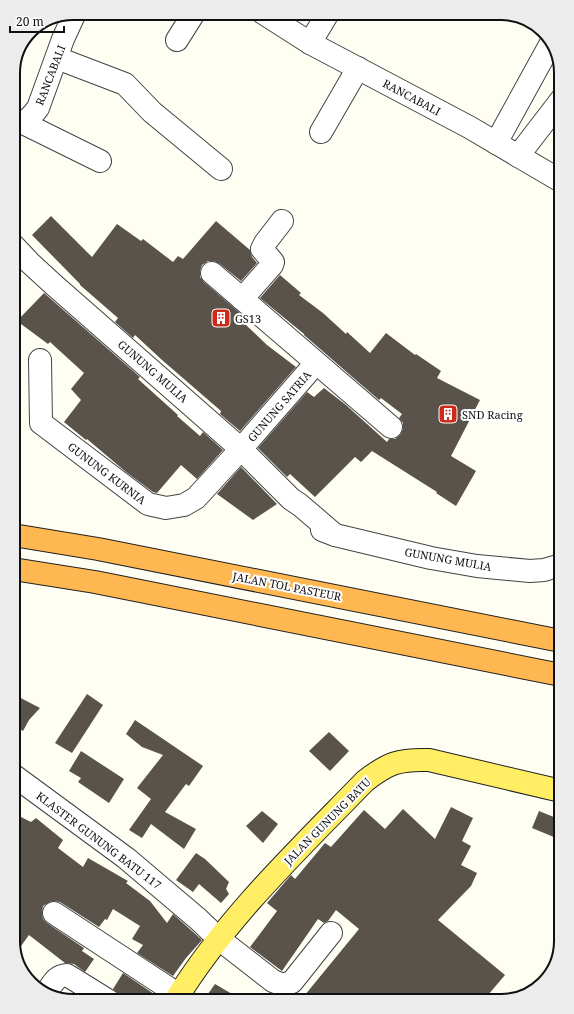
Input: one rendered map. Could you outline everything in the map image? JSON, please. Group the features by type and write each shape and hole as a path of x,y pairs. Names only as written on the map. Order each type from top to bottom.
{"highway":[{"name":"JALAN TOL PASTEUR","path":"20,536 106,550 554,640"},
{"path":"20,570 95,582 554,674"}],"main road":[{"name":"JALAN GUNUNG BATU","path":"180,994 219,939 279,870 365,780 380,769 394,763 411,760 429,760 554,789"}],"street":[{"name":"RANCABALI","path":"20,122 30,118 38,108 72,20"},
{"path":"177,40 190,20"},
{"name":"RANCABALI","path":"274,20 310,43 496,143 554,177"},
{"path":"310,43 324,20"},
{"path":"496,143 548,49"},
{"path":"57,58 125,84 152,112 221,169"},
{"path":"321,132 358,68"},
{"path":"518,156 554,109"},
{"path":"20,124 100,161"},
{"path":"242,299 272,265 273,262 262,249 282,221"},
{"name":"GUNUNG MULIA","path":"20,252 54,285 241,449 291,499 296,510 320,530 431,558 477,566 530,571 544,570 554,567"},
{"name":"GUNUNG SATRIA","path":"212,273 391,427"},
{"name":"GUNUNG KURNIA","path":"40,360 41,423 148,504 166,508 184,505 196,498 241,449"},
{"name":"GUNUNG SATRIA","path":"241,449 316,363"},
{"name":"KLASTER GUNUNG BATU 117","path":"20,780 126,858 198,919 219,939 273,981 284,985 292,982 331,934"},
{"path":"54,913 171,994"},
{"path":"50,988 57,978 67,975 98,994"}],"building":[{"path":"51,216 92,257 117,224 141,241 143,239 173,262 178,256 183,259 216,221 250,250 252,257 257,263 241,281 214,261 208,261 202,265 200,277 249,321 246,325 267,345 296,367 240,431 220,414 221,411 135,335 133,338 115,322 118,318 80,285 32,235"},
{"path":"280,275 301,293 299,295 323,313 346,334 347,332 370,353 386,333 415,355 416,354 441,371 437,378 480,400 451,456 476,471 456,506 436,493 437,492 372,451 361,462 355,457 315,497 290,474 287,477 258,448 307,392 314,397 324,388 346,405 387,442 389,439 395,439 400,435 403,429 403,423 399,418 402,414 381,398 379,400 304,334 260,298"},
{"path":"44,293 140,377 138,379 178,415 177,416 200,436 203,432 223,450 197,479 181,465 157,493 153,492 64,422 81,400 71,389 84,373 50,342 48,344 20,323 20,318"},
{"path":"241,467 277,504 253,520 217,494"},
{"path":"87,694 103,705 72,753 55,743"},
{"path":"20,698 40,708 29,720 23,731 20,729"},
{"path":"135,720 203,766 189,786 186,784 165,812 196,829 184,849 151,824 142,838 129,830 151,799 137,788 163,755 142,747 126,734"},
{"path":"329,732 349,751 330,771 309,751"},
{"path":"81,751 124,779 109,803 78,782 81,778 69,771"},
{"path":"451,807 473,818 462,841 471,846 461,865 477,873 471,886 438,920 505,975 489,994 306,994 359,929 336,910 328,921 324,923 318,919 282,971 250,947 277,911 267,903 291,875 295,879 325,843 331,847 364,810 385,829 403,809 435,839"},
{"path":"262,811 278,824 263,843 246,826"},
{"path":"539,811 554,817 554,837 532,828"},
{"path":"20,816 31,822 36,818 63,840 58,848 83,867 88,858 128,881 126,883 150,901 167,923 173,914 202,940 173,976 137,953 143,945 132,939 140,926 113,909 107,920 105,919 99,927 60,902 49,902 43,906 43,919 84,948 82,951 94,959 85,972 74,964 65,963 29,935 21,947"},
{"path":"196,853 205,859 229,882 226,889 229,894 221,903 199,884 193,892 176,880"},
{"path":"123,973 154,994 119,994 113,989"},
{"path":"215,984 232,994 208,994"}],"place":[{"name":"GS13","path":"221,318"},
{"name":"SND Racing","path":"448,414"}]}
